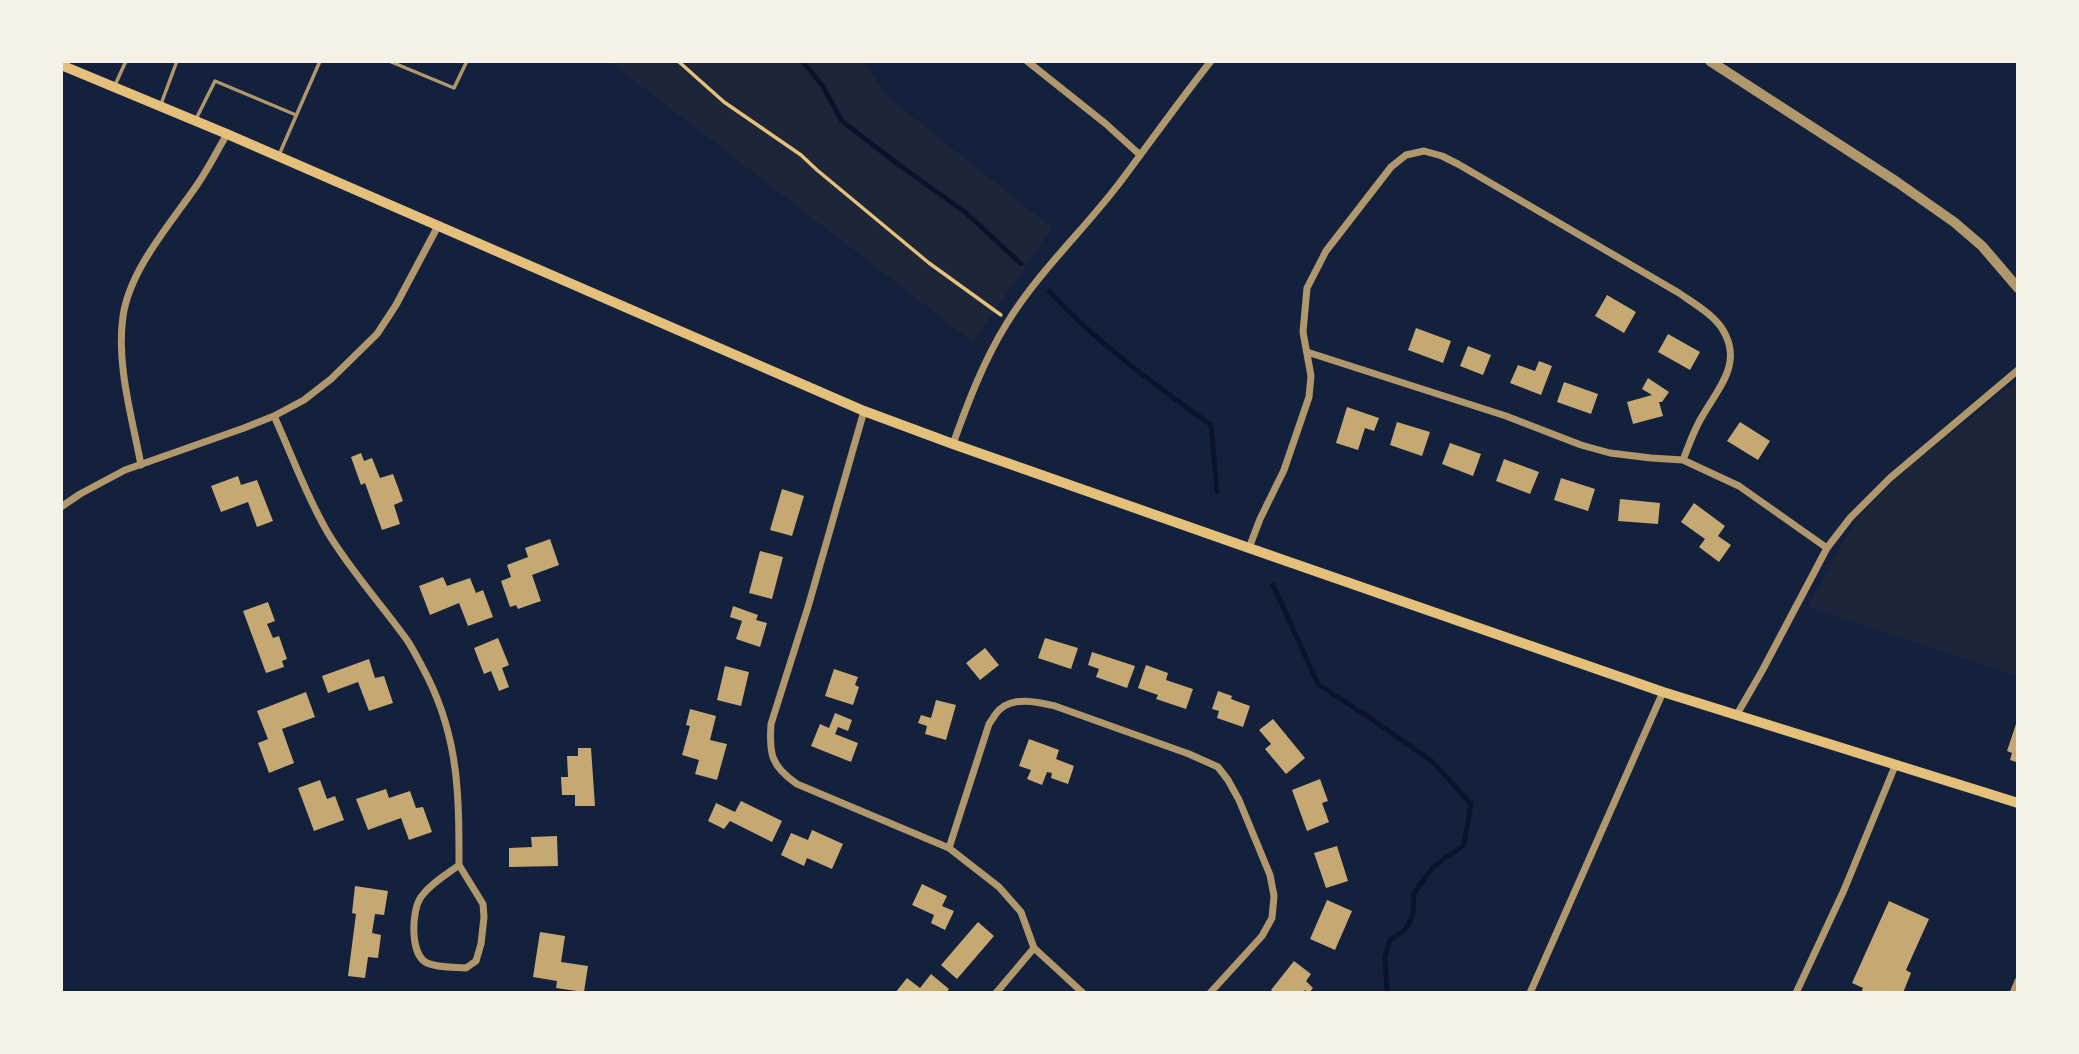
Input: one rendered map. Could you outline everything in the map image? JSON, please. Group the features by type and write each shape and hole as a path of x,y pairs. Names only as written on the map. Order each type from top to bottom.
{"main road":[{"path":"61,65 227,134 864,411 1663,692 2018,803"}],"street":[{"path":"1027,61 1106,124 1139,155"},
{"path":"953,444 965,408 990,353 1009,320 1041,277 1122,180 1211,61"},
{"path":"1710,61 1954,222 1982,246 2018,288"},
{"path":"141,465 125,380 122,338 128,295 146,260 227,134"},
{"path":"1250,548 1260,519 1284,470 1309,397 1311,376 1303,332 1307,288 1326,251 1391,167 1406,155 1424,151 1442,156 1679,293 1720,326 1730,345 1730,368 1722,387 1697,426 1683,460"},
{"path":"61,507 103,481 274,416 304,400 331,379 377,334 396,305 438,226"},
{"path":"1307,352 1506,416 1581,445 1624,455 1683,460 1739,486 1827,548"},
{"path":"1736,716 1827,548 1850,518 1890,478 2018,370"},
{"path":"864,411 808,607 771,724 772,759 783,774 797,784 949,848 999,887 1021,912 1034,948 1083,993"},
{"path":"274,416 327,531 348,564 408,641 436,695 447,726 454,756 459,801 459,865 483,904 484,929 476,961 466,968 426,963 417,953 415,941 418,900 426,890 459,865"},
{"path":"1530,993 1663,692"},
{"path":"949,848 989,724 1000,708 1017,702 1033,701 1055,706 1218,767 1228,780 1247,817 1270,874 1274,896 1272,918 1262,936 1210,993"},
{"path":"1796,993 1844,890 1895,766"},
{"path":"996,993 1034,948"},
{"path":"2013,993 2018,981"}],"lane":[{"path":"114,87 126,61"},
{"path":"160,106 177,61"},
{"path":"278,156 320,61"},
{"path":"389,61 454,88 467,61"},
{"path":"195,121 215,81 296,116"}],"path":[{"path":"678,61 724,102 801,155 929,262 1009,320"}],"shaded area":[{"path":"609,61 863,61 889,98 1052,228 973,342"},
{"path":"2018,380 2018,676 1808,607 1848,533 1869,506 1898,476"}],"building":[{"path":"1607,295 1636,312 1624,333 1595,316"},
{"path":"1416,328 1451,341 1443,363 1408,350"},
{"path":"1668,334 1700,352 1690,370 1658,352"},
{"path":"1468,346 1491,355 1483,375 1460,366"},
{"path":"1539,361 1552,366 1541,395 1510,383 1518,365 1535,371"},
{"path":"1648,378 1669,392 1662,402 1659,402 1663,416 1633,424 1627,402 1652,395 1642,389"},
{"path":"1564,382 1598,394 1591,414 1557,402"},
{"path":"1347,407 1379,418 1374,431 1365,428 1358,450 1336,443"},
{"path":"1397,422 1430,432 1422,456 1390,445"},
{"path":"1740,422 1770,441 1758,460 1727,441"},
{"path":"1450,443 1481,454 1473,476 1442,464"},
{"path":"361,453 364,461 372,458 380,478 393,474 403,501 394,505 400,524 382,530 365,483 361,485 351,457"},
{"path":"1504,459 1539,472 1530,494 1496,481"},
{"path":"238,476 241,485 257,480 273,521 257,527 248,502 221,512 211,486"},
{"path":"1561,478 1595,489 1588,511 1554,500"},
{"path":"782,489 804,496 792,536 770,530"},
{"path":"1620,499 1660,503 1658,524 1618,521"},
{"path":"1694,503 1725,526 1718,536 1731,545 1719,562 1699,547 1705,539 1681,522"},
{"path":"550,539 559,565 532,575 541,601 518,609 516,605 510,607 501,581 511,577 507,565 528,557 525,548"},
{"path":"760,551 783,557 772,599 749,593"},
{"path":"443,577 447,586 470,578 476,593 483,590 493,617 468,626 459,603 430,615 419,586"},
{"path":"268,602 275,621 267,624 273,638 279,636 287,659 282,661 284,667 266,673 243,611"},
{"path":"733,606 758,615 756,620 767,623 760,647 736,639 742,621 730,617"},
{"path":"498,638 509,665 502,668 509,687 499,691 491,671 484,674 474,648"},
{"path":"1045,638 1078,648 1071,669 1038,658"},
{"path":"985,648 999,665 980,680 966,663"},
{"path":"1092,652 1135,666 1127,688 1096,677 1099,669 1088,665"},
{"path":"369,659 375,678 384,676 393,703 369,711 358,682 328,693 322,676"},
{"path":"1146,665 1168,673 1166,680 1193,689 1186,709 1156,699 1158,695 1138,688"},
{"path":"725,666 749,672 741,706 717,700"},
{"path":"834,669 858,677 855,685 859,687 853,705 825,696"},
{"path":"1218,691 1250,706 1243,727 1217,718 1219,711 1212,709"},
{"path":"306,692 315,717 282,729 294,763 269,773 258,743 268,739 257,711"},
{"path":"936,700 956,705 946,740 925,734 927,726 918,723 921,715 931,718"},
{"path":"690,709 716,716 710,740 727,744 717,780 695,774 699,760 682,755 690,726 686,725"},
{"path":"835,713 852,720 848,731 838,727 835,734 858,743 851,762 811,746 820,724 829,728"},
{"path":"2018,718 2016,762 2010,760 2012,753 2007,751"},
{"path":"1273,719 1305,758 1286,774 1265,749 1271,744 1259,730"},
{"path":"1029,739 1059,750 1056,759 1074,766 1068,784 1051,778 1052,773 1047,772 1042,785 1027,779 1031,770 1019,766"},
{"path":"578,748 591,748 595,806 575,806 575,795 562,795 561,777 568,777 567,756 578,756"},
{"path":"1320,779 1328,801 1322,803 1329,822 1307,831 1292,790"},
{"path":"320,780 327,799 335,796 344,820 314,831 298,788"},
{"path":"386,789 389,798 410,791 416,808 423,807 432,832 409,840 401,818 368,830 356,799"},
{"path":"741,801 782,821 772,842 730,821 724,829 708,821 716,803 735,812"},
{"path":"812,830 843,844 832,869 807,858 804,866 781,855 791,833 808,840"},
{"path":"557,836 558,866 509,867 509,848 532,847 531,837"},
{"path":"1337,846 1348,881 1326,888 1314,853"},
{"path":"922,884 947,896 942,906 954,911 945,930 931,923 934,915 912,905"},
{"path":"355,886 388,891 384,915 375,914 372,933 381,935 378,958 368,957 365,978 348,976 356,914 352,913"},
{"path":"1327,900 1352,911 1335,950 1310,939"},
{"path":"1889,901 1929,919 1906,970 1911,973 1903,993 1861,993 1863,988 1852,983"},
{"path":"978,922 994,936 957,979 941,965"},
{"path":"540,932 565,936 561,962 588,966 584,992 556,988 557,981 533,977"},
{"path":"1294,961 1311,974 1306,981 1313,988 1309,993 1305,990 1303,993 1274,993 1271,990"},
{"path":"931,974 949,989 946,993 895,993 907,978 920,988"}],"waterway":[{"path":"802,61 822,85 842,121 965,212 1021,264"},
{"path":"1049,291 1106,345 1211,425 1217,491"},
{"path":"1273,585 1318,684 1433,762 1471,804 1464,845 1433,867 1414,893 1413,915 1405,930 1390,940 1385,957 1387,993"}]}
